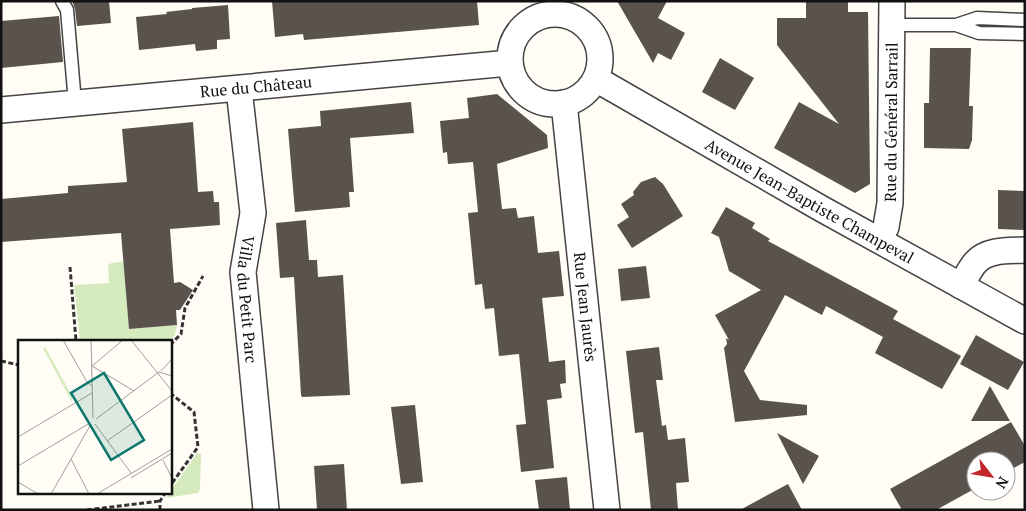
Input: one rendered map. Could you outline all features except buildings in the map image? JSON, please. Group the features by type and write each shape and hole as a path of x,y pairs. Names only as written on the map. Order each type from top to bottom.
{"street":[{"path":"548,9 575,19 587,27 595,38 600,51 600,65 596,79 589,90 580,97 564,103 542,102 530,97 520,88 513,76 510,64 511,49 517,36 526,25 548,9"},
{"name":"Rue du Général Sarrail","path":"879,240 886,227 890,204 892,13"},
{"name":"Rue du Château","path":"1,110 510,64"},
{"name":"Avenue Jean-Baptiste Champeval","path":"596,79 1025,321"},
{"name":"Villa du Petit Parc","path":"240,89 252,213 242,243 266,510"},
{"name":"Rue Jean Jaurès","path":"564,103 607,510"},
{"path":"961,286 976,262 985,255 996,252 1025,250"}],"lane":[{"path":"62,1 67,10 75,103"},
{"path":"892,13 956,25 979,33 1025,34"},
{"path":"956,25 977,18 1025,20"}],"path":[{"path":"70,267 76,340"},
{"path":"171,344 182,334 185,308 203,276"},
{"path":"1,361 18,365"},
{"path":"171,394 194,412 198,447 171,485"},
{"path":"160,510 160,501 165,494"},
{"path":"87,510 160,501"}],"green space":[{"path":"124,261 129,329 177,325 175,335 170,340 80,340 74,285 109,283 108,264"},
{"path":"197,453 201,454 200,489 198,493 166,498 171,494 171,491"}]}
